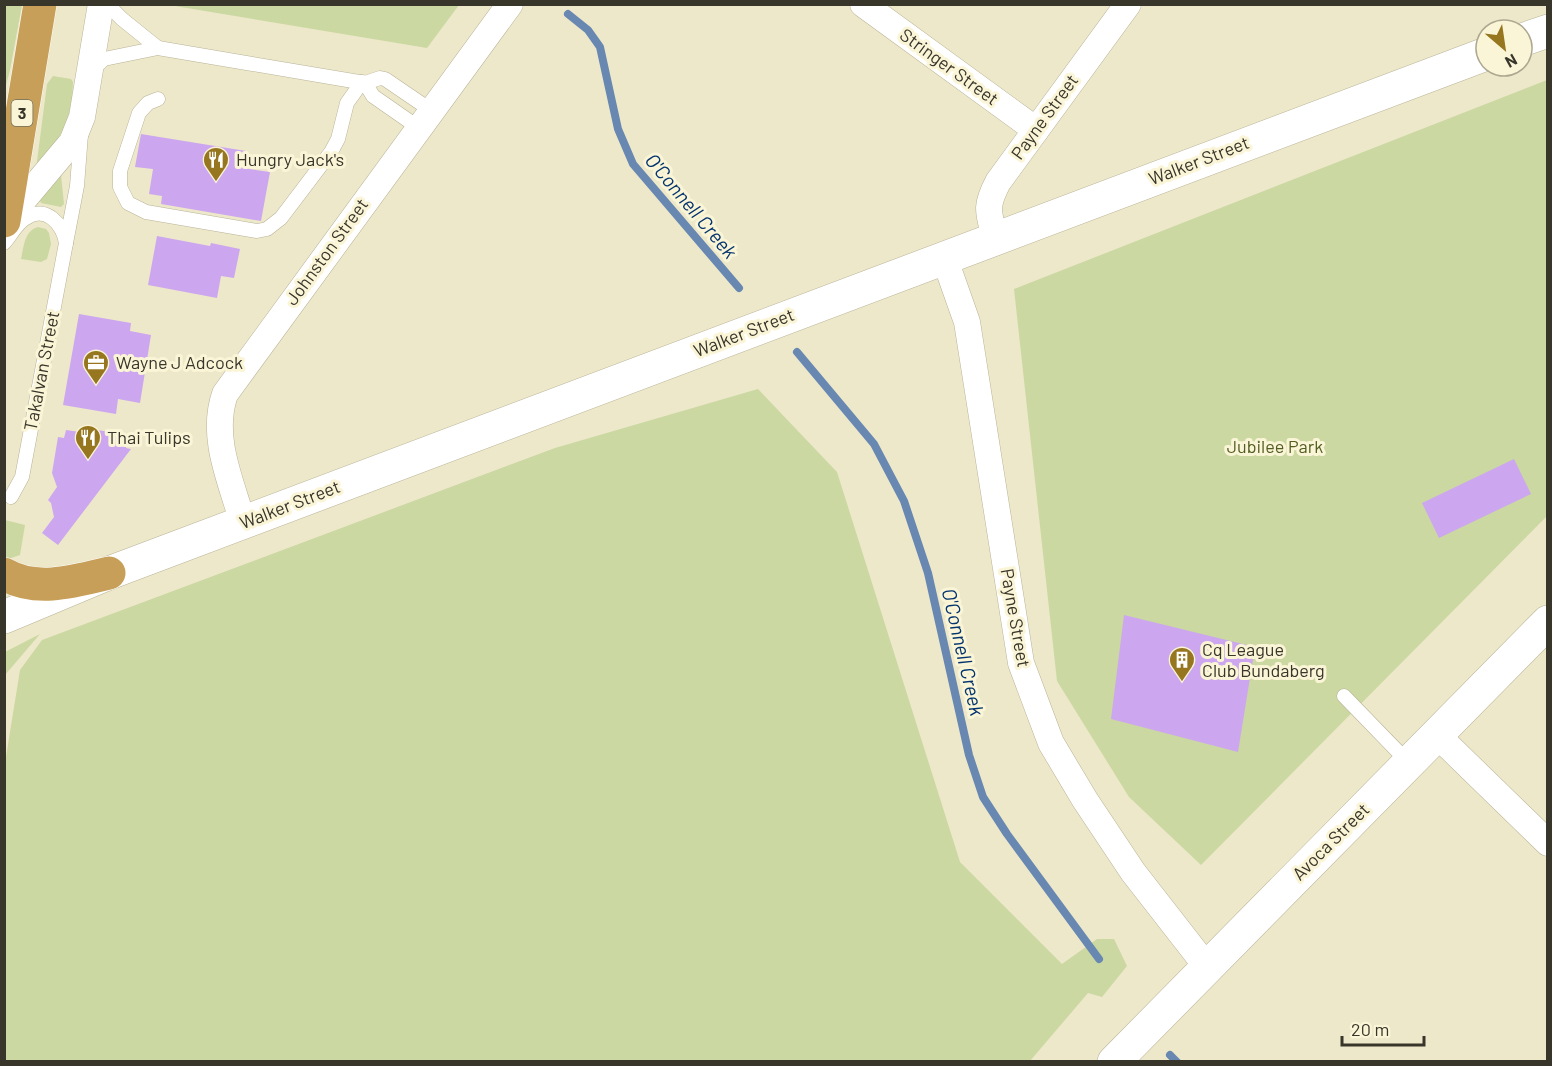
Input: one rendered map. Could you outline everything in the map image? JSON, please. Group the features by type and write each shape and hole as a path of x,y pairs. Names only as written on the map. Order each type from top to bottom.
{"highway":[{"name":"3","path":"4,222 40,4"},
{"path":"4,574 23,582 42,584 69,582 109,573"}],"street":[{"name":"Takalvan Street","path":"82,117 101,4"},
{"name":"Johnston Street","path":"243,523 220,441 219,419 225,394 510,4"},
{"name":"Stringer Street","path":"863,4 1036,130"},
{"name":"Payne Street","path":"995,238 989,217 988,202 998,182 1128,4"},
{"name":"Walker Street","path":"4,617 109,573 1474,58"},
{"path":"4,222 72,142 82,117"},
{"name":"Payne Street","path":"944,257 967,322 1021,663 1051,743 1084,801 1132,872 1207,967"},
{"name":"Avoca Street","path":"1113,1062 1548,622"},
{"path":"1437,735 1548,843"}],"lane":[{"path":"107,4 158,48"},
{"path":"89,74 96,64 104,59 158,48 363,82 385,79 425,119"},
{"path":"363,82 373,96 425,119"},
{"path":"158,99 148,103 139,113 120,171 118,179 128,203 146,212 257,231 267,229 281,218 331,152 338,139 347,103 363,82"},
{"name":"Takalvan Street","path":"11,497 22,477 77,186 82,117"},
{"path":"4,243 27,217 41,214 58,222 66,243"},
{"path":"1344,696 1409,764"}],"green space":[{"path":"5,4 22,5 5,89"},
{"path":"459,4 427,48 169,5"},
{"path":"53,76 71,79 73,82 70,109 58,138 36,169 47,84"},
{"name":"Jubilee Park","path":"1547,80 1547,516 1201,865 1129,797 1057,681 1014,289"},
{"path":"61,175 64,204 61,207 41,203 40,200"},
{"path":"38,227 46,229 49,233 51,244 47,259 41,262 21,259 27,236"},
{"path":"758,389 837,472 960,862 1062,964 1097,939 1114,939 1127,966 1102,997 1088,993 1030,1061 5,1061 5,763 20,670 42,640 555,448"},
{"path":"5,520 25,525 20,555 8,559 5,557"},
{"path":"40,634 5,675 5,652"}],"building":[{"name":"Hungry Jack's","path":"141,134 246,151 243,168 270,172 261,221 161,204 162,196 149,194 153,169 135,167"},
{"path":"157,236 240,249 234,278 221,276 217,298 148,285"},
{"path":"79,314 131,323 130,331 151,335 140,403 118,399 116,414 63,405"},
{"name":"Thai Tulips","path":"66,430 94,434 96,430 127,434 126,448 131,449 58,545 42,533 54,517 51,503 48,500 57,487 52,473 58,437 64,438"},
{"path":"1514,459 1531,494 1439,538 1422,503"},
{"name":"Cq League Club Bundaberg","path":"1124,615 1255,647 1238,752 1111,719"}],"waterway":[{"name":"O'Connell Creek","path":"568,14 588,30 600,47 618,129 633,164 739,288"},
{"name":"O'Connell Creek","path":"797,352 874,444 904,501 928,573 969,755 983,797 1007,834 1099,959"},
{"name":"O'Connell Creek","path":"1170,1055 1177,1062"}],"place":[{"name":"Hungry Jack's","path":"216,183"},
{"name":"Wayne J Adcock","path":"96,386"},
{"name":"Thai Tulips","path":"88,461"},
{"name":"Cq League Club Bundaberg","path":"1182,683"}]}
